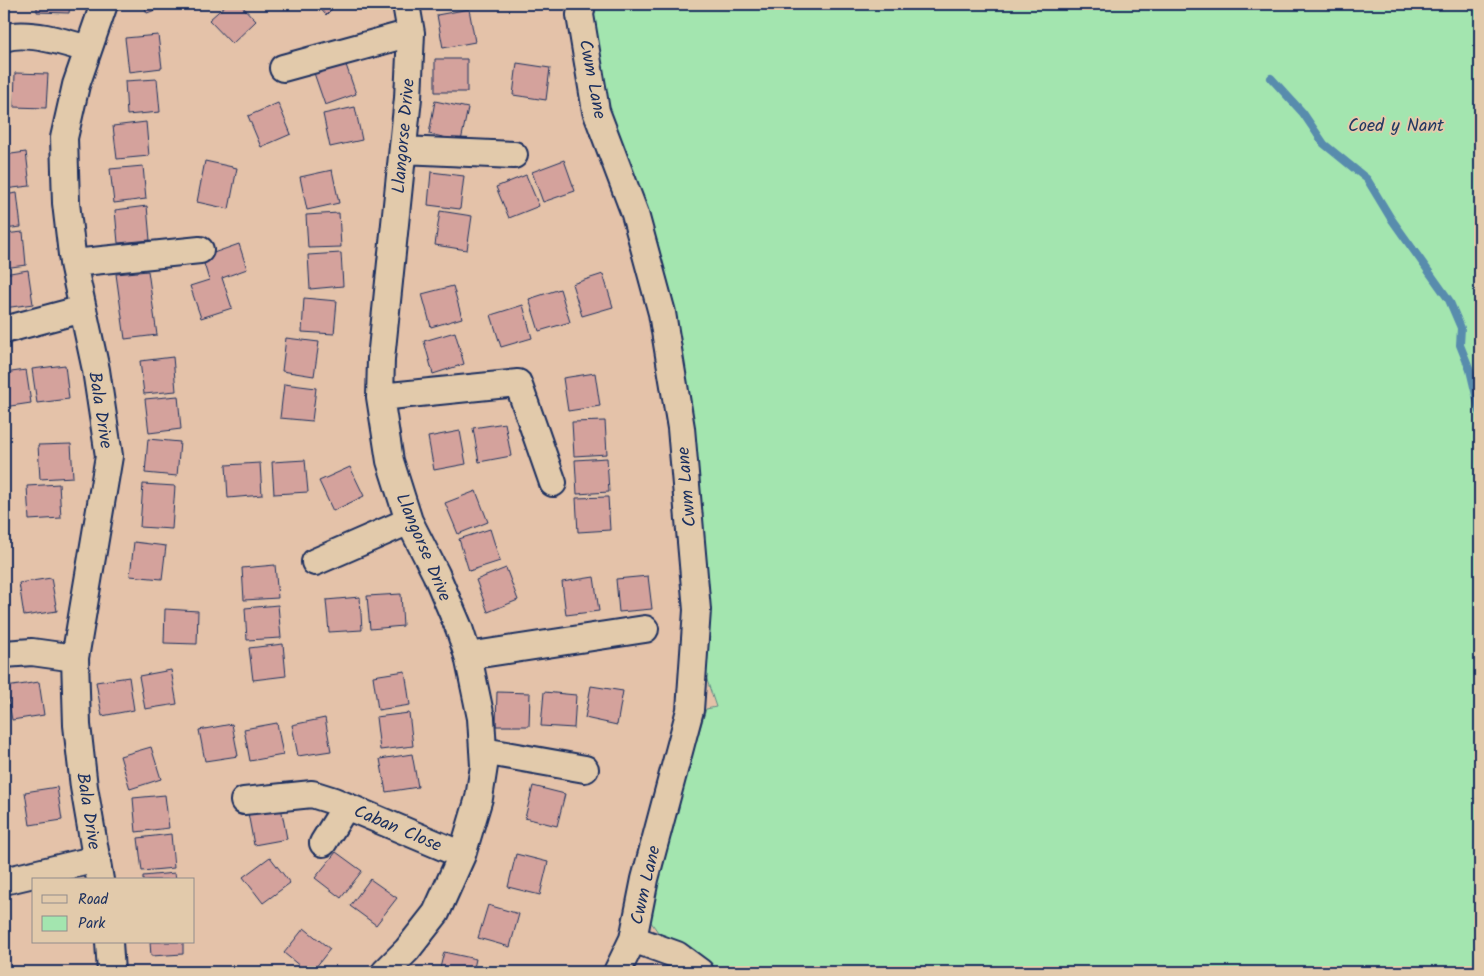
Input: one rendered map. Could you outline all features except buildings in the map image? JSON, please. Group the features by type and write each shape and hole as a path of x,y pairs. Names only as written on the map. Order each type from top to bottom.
{"street":[{"name":"Bala Drive","path":"98,870 84,787 77,725 75,658 109,456 96,370 73,263 66,203 64,138 76,85 104,4"},
{"name":"Llangorse Drive","path":"385,972 407,950 436,913 462,855 479,798 484,766 481,718 468,656 459,628 436,574 408,522 390,462 380,397 381,359 408,98 411,33 406,4"},
{"name":"Cwm Lane","path":"582,4 580,15 596,111 635,214 662,313 681,428 697,610 690,710 645,879 633,939 617,972"},
{"path":"283,68 411,33"},
{"path":"4,38 13,34 58,40 87,49"},
{"path":"403,150 514,155"},
{"path":"73,263 200,250"},
{"path":"4,330 83,309"},
{"path":"380,397 518,383 553,483"},
{"path":"315,562 408,522"},
{"path":"468,656 645,630"},
{"path":"4,654 32,652 75,658"},
{"path":"483,751 585,769"},
{"name":"Caban Close","path":"244,801 312,794 462,855"},
{"path":"323,842 340,804"},
{"path":"35,878 98,870"},
{"path":"4,882 32,878"},
{"path":"633,939 677,955 700,972"},
{"path":"109,944 111,972"}],"green space":[{"name":"Coed y Nant","path":"594,4 1480,4 1480,972 709,972 696,959 658,932 648,918 661,858 706,709 716,707 704,671 657,252 604,93 592,30"}],"waterway":[{"path":"1271,78 1303,113 1324,144 1367,179 1390,217 1449,300 1461,328 1460,345 1470,370 1480,412"}]}
